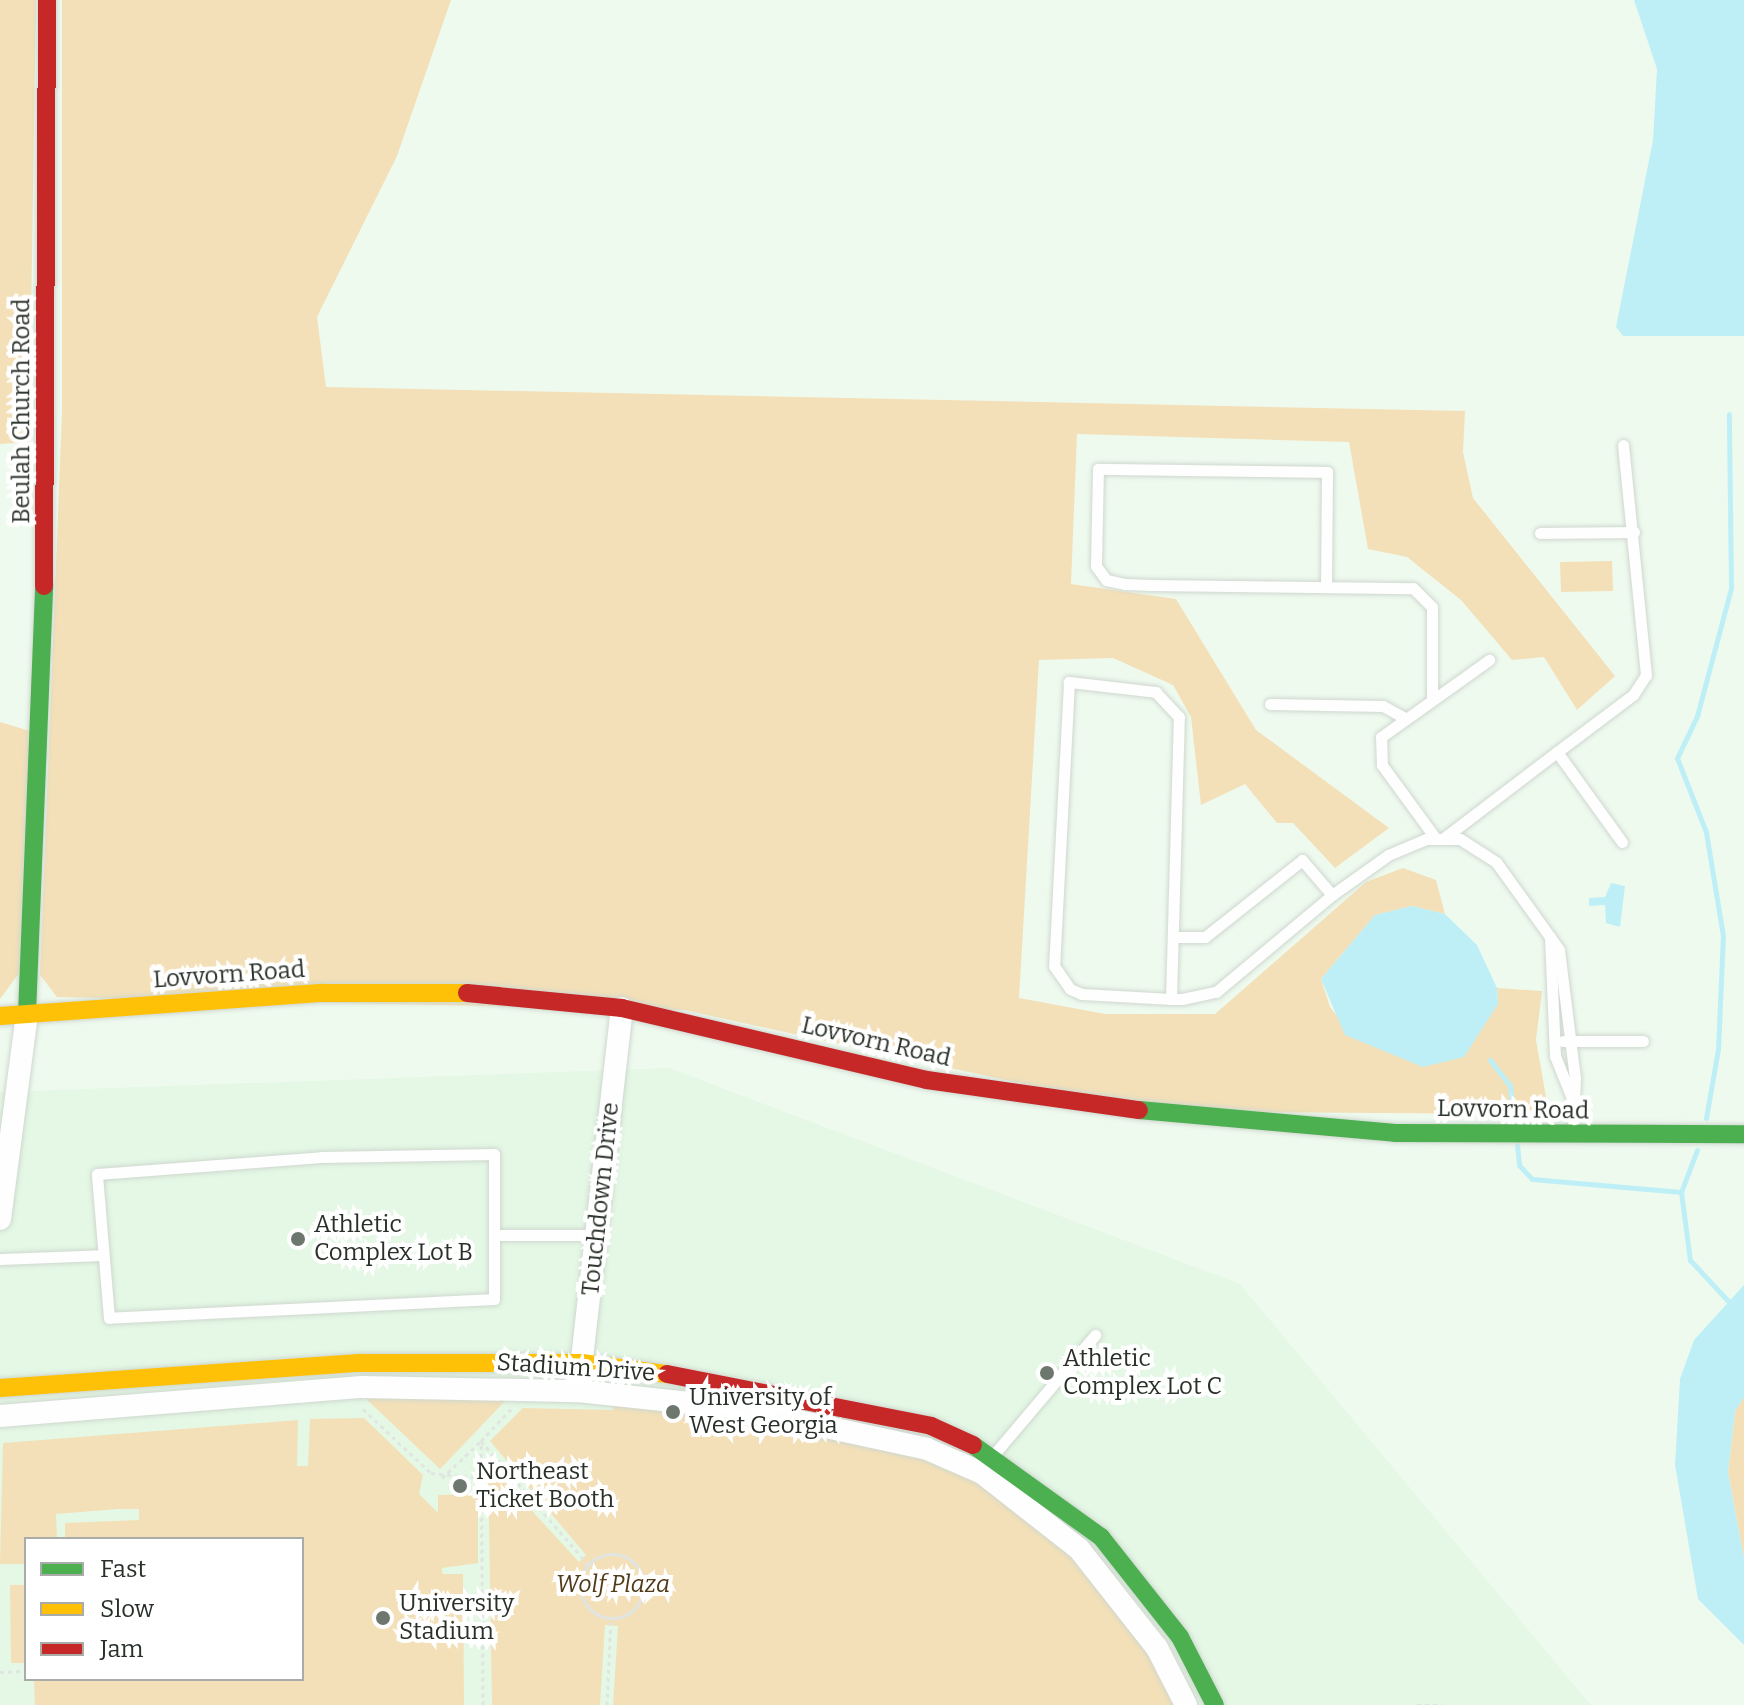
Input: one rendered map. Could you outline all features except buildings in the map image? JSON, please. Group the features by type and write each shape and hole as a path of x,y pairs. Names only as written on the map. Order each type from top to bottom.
{"street":[{"name":"Beulah Church Road","path":"27,1014 48,483 47,0"},
{"name":"Lovvorn Road","path":"0,1016 410,991 511,993 622,1008 1028,1097 1395,1133 1744,1134"},
{"name":"Touchdown Drive","path":"578,1391 622,1008"},
{"path":"0,1219 27,1014"},
{"name":"Stadium Drive","path":"0,1388 359,1363 582,1363 785,1393 931,1426 994,1454 1101,1537 1180,1637 1215,1705"},
{"name":"Stadium Drive","path":"0,1416 362,1387 578,1391 820,1423 927,1449 982,1473 1079,1549 1157,1648 1186,1705"}],"lane":[{"path":"1171,999 1175,706 1129,684 1069,682 1056,975 1082,994 1171,999 1216,992 1332,895 1388,855 1440,838 1633,695 1646,675 1623,445"},
{"path":"1326,587 1327,472 1098,469 1096,566 1106,580 1422,592 1432,607 1432,698"},
{"path":"1540,533 1634,532"},
{"path":"1489,660 1403,717 1377,751 1440,838 1496,862 1559,950 1569,1041 1574,1135"},
{"path":"1270,704 1383,706 1403,717"},
{"path":"1557,752 1622,842"},
{"path":"1174,937 1205,937 1302,860 1332,895"},
{"path":"1550,937 1554,1041 1571,1096"},
{"path":"1554,1041 1643,1041"},
{"path":"494,1154 494,1299 109,1318 102,1255 97,1174 321,1157 494,1154"},
{"path":"494,1235 596,1235"},
{"path":"0,1259 102,1255"},
{"path":"994,1454 1095,1335"}],"path":[{"path":"442,1478 519,1400"},
{"path":"363,1409 442,1478 484,1478"},
{"path":"481,1441 484,1478 483,1705"},
{"path":"481,1441 588,1564"},
{"path":"618,1554 642,1573 639,1604 611,1618 592,1611 580,1594 588,1564 618,1554"},
{"path":"607,1705 611,1618"},
{"path":"0,1672 24,1671"},
{"path":"1417,1705 1442,1705"}],"shaded area":[{"name":"University of West Georgia","path":"669,1068 1240,1284 1591,1705 0,1705 0,1092"}],"green space":[{"path":"0,0 36,0 29,442 0,444"},
{"path":"62,0 451,0 397,156 317,317 326,387 1465,411 1463,452 1473,498 1615,676 1577,710 1544,657 1512,660 1461,600 1407,557 1368,549 1349,442 1077,434 1071,584 1176,599 1256,730 1389,828 1335,868 1293,823 1277,823 1245,784 1201,805 1191,717 1173,685 1113,658 1039,660 1019,998 1105,1014 1215,1014 1366,882 1403,868 1436,880 1445,914 1412,906 1375,915 1321,979 1330,1007 1346,1027 1498,1004 1497,988 1542,991 1536,1040 1546,1097 1535,1114 1246,1112 1088,1098 684,1010 57,997 40,975 62,412"},
{"path":"1612,561 1613,591 1561,592 1560,562"},
{"path":"0,722 30,731 20,972 0,999"},
{"path":"362,1395 508,1398 440,1469"},
{"path":"1744,1397 1744,1559 1728,1472 1735,1411"},
{"name":"Wolf Plaza","path":"614,1398 900,1446 982,1481 1095,1572 1181,1705 613,1705 618,1626 605,1625 600,1705 492,1705 488,1463 579,1562 586,1555 490,1441 523,1408 613,1410"},
{"name":"University Stadium","path":"364,1418 423,1475 419,1494 438,1513 438,1495 478,1494 478,1563 442,1568 442,1574 463,1574 464,1705 35,1705 34,1681 304,1681 304,1537 65,1537 65,1523 139,1520 139,1509 56,1514 57,1537 24,1537 24,1564 0,1564 3,1443 298,1420 297,1466 308,1466 310,1419"},
{"path":"10,1585 24,1585 24,1663 11,1663"}],"water":[{"path":"1634,0 1744,0 1744,336 1623,336 1616,327 1653,140 1657,69"},
{"path":"1611,883 1625,886 1620,927 1606,923 1605,905 1589,906 1589,898 1605,897"},
{"path":"1412,906 1445,914 1477,945 1497,988 1498,1004 1464,1057 1423,1067 1345,1035 1321,979 1375,915"},
{"path":"1744,1285 1744,1397 1735,1411 1728,1472 1744,1559 1744,1645 1698,1599 1675,1465 1680,1379 1694,1340"}],"waterway":[{"path":"1706,1118 1718,1049 1723,936 1706,832 1677,758 1697,716 1731,588 1729,414"},
{"path":"1490,1060 1510,1086 1513,1113"},
{"path":"1517,1145 1519,1165 1532,1179 1681,1192"},
{"path":"1697,1150 1681,1192 1690,1260 1730,1303"}],"traffic: fast":[{"path":"27,1014 44,586"},
{"path":"1139,1110 1395,1133 1744,1134"},
{"path":"973,1445 1101,1537 1180,1637 1215,1705"}],"traffic: slow":[{"path":"0,1016 323,993 467,993"},
{"path":"0,1388 359,1363 582,1363 667,1374"}],"traffic: jam":[{"path":"44,586 47,0"},
{"path":"467,993 622,1008 927,1080 1139,1110"},
{"path":"667,1374 931,1426 973,1445"}],"place":[{"name":"Athletic Complex Lot B","path":"298,1239"},
{"name":"Athletic Complex Lot C","path":"1047,1373"},
{"name":"University of West Georgia","path":"673,1412"},
{"name":"Northeast Ticket Booth","path":"460,1486"},
{"name":"University Stadium","path":"383,1618"}]}
